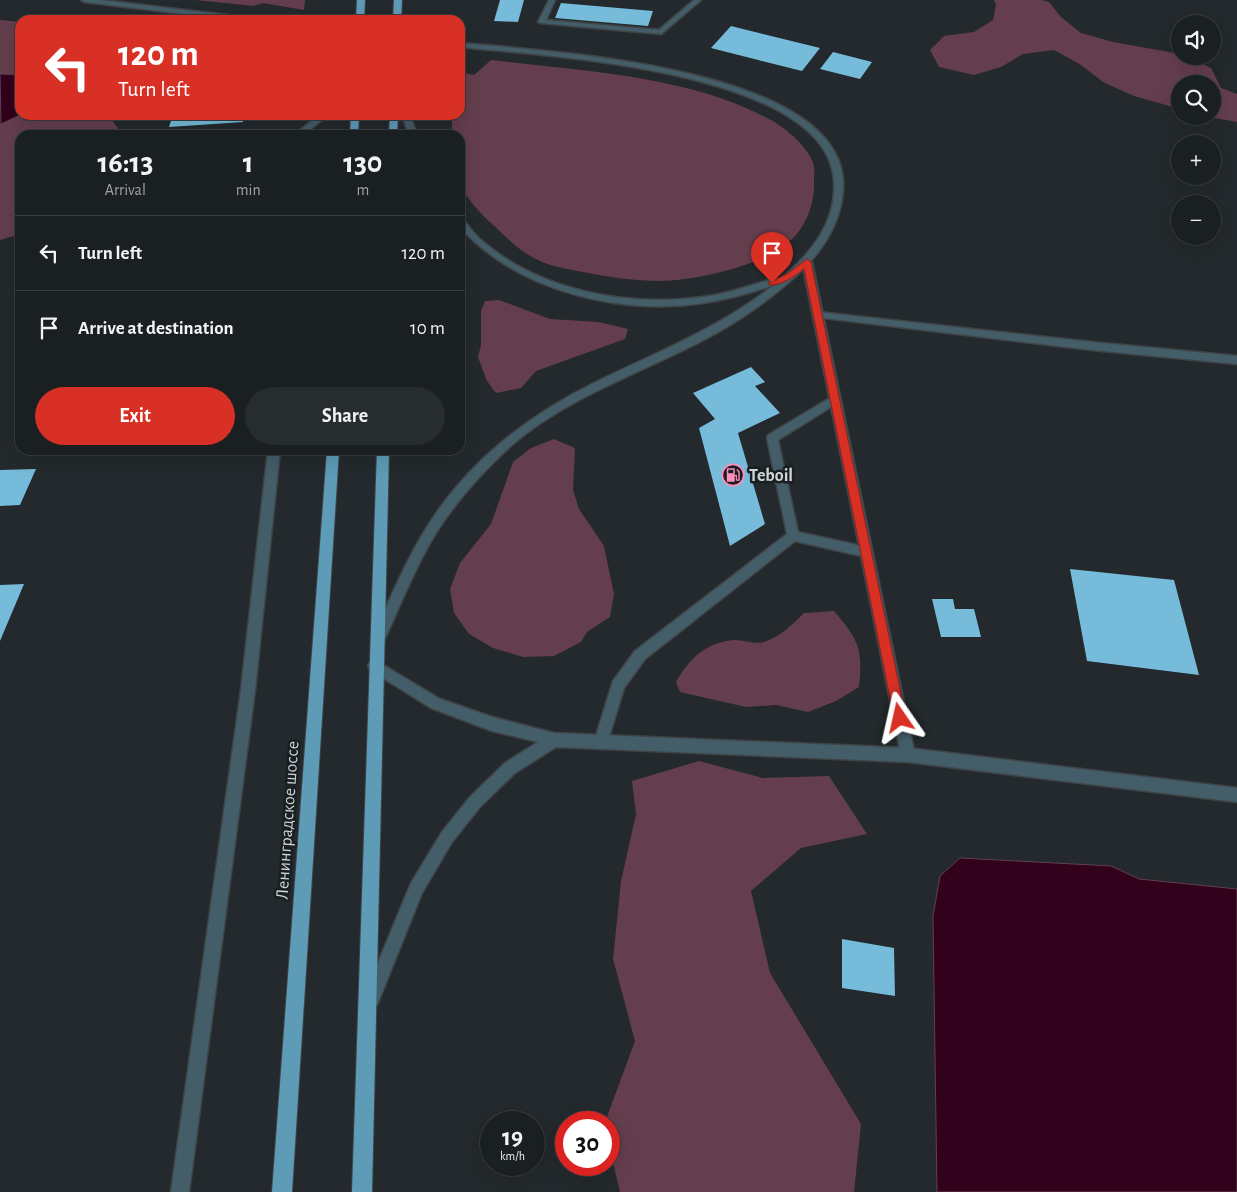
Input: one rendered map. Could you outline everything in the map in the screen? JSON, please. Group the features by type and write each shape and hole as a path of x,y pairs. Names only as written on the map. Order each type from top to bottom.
{"highway":[{"path":"360,15 361,0"},
{"path":"397,15 398,0"},
{"name":"Ленинградское шоссе","path":"282,1192 333,455"},
{"path":"362,1192 375,666 383,455"}],"street":[{"path":"84,0 211,15"},
{"path":"552,0 542,22 661,32 698,0"},
{"path":"376,644 430,531 459,491 491,458 515,436 546,414 618,376 695,341 751,307 807,262 820,245 833,222 839,199 839,177 830,151 807,126 787,111 754,96 683,76 589,60 465,45"},
{"path":"304,130 318,120"},
{"path":"465,228 478,242 504,260 535,277 569,289 604,298 645,303 710,300 755,290 790,276"},
{"path":"807,262 908,755"},
{"path":"818,315 1092,346 1237,360"},
{"path":"793,536 772,438 835,399"},
{"path":"180,1192 248,690 273,455"},
{"path":"793,536 866,552"},
{"path":"601,742 618,685 640,655 793,536"},
{"path":"375,666 436,704 492,724 554,740 908,755 1237,795"},
{"path":"368,1008 416,888 447,837 475,802 510,768 554,740"}],"shaded area":[{"path":"196,0 305,0 304,10 263,3 253,6"},
{"path":"994,0 1042,0 1049,2 1061,17 1081,33 1113,42 1171,52 1171,65 1204,65 1211,68 1214,75 1171,75 1171,106 1134,96 1103,82 1081,65 1054,50 1023,54 1001,67 974,75 939,67 930,50 944,36 974,32 993,20 996,5"},
{"path":"0,20 15,22 15,75 0,74"},
{"path":"491,60 632,77 702,92 736,104 781,126 802,145 812,159 814,171 810,209 801,229 796,235 784,246 769,255 732,269 694,278 660,281 602,276 566,269 543,262 531,257 513,243 482,215 465,192 465,130 452,130 452,120 465,120 465,73 474,75"},
{"path":"0,74 15,75 15,117 1,124"},
{"path":"1221,88 1237,94 1237,122 1221,119"},
{"path":"15,117 15,120 112,120 119,130 15,130 15,236 0,240 0,124"},
{"path":"499,300 550,319 599,322 628,329 625,339 536,371 521,388 496,393 487,381 478,357 481,345 481,311 485,301"},
{"path":"554,439 575,448 573,490 579,509 604,546 614,594 610,617 587,632 581,642 554,656 523,657 493,648 469,634 454,613 450,589 460,563 491,524 513,462 531,448"},
{"path":"834,611 854,638 860,663 859,687 836,701 808,712 776,705 746,707 680,692 676,682 692,659 706,649 733,640 756,643 764,642 791,626 804,613"},
{"path":"699,761 763,778 829,776 867,834 801,848 751,891 770,973 861,1124 854,1192 620,1192 616,1176 620,1176 620,1111 609,1111 635,1041 613,959 621,881 636,814 632,781"},
{"path":"960,858 1111,866 1139,879 1237,889 1237,1192 937,1192 933,916 940,876"}],"building":[{"path":"500,0 524,0 518,22 494,21"},
{"path":"561,3 653,11 648,26 555,18"},
{"path":"731,26 820,48 802,71 711,48"},
{"path":"833,52 872,62 860,79 820,69"},
{"path":"171,120 243,120 243,122 169,127"},
{"path":"751,367 765,382 755,386 780,413 738,433 765,524 730,546 699,428 715,419 693,393"},
{"path":"36,469 20,505 0,506 0,470"},
{"path":"1070,569 1174,580 1199,675 1087,661"},
{"path":"24,584 0,641 0,585"},
{"path":"932,599 953,599 955,609 974,609 981,637 941,637"},
{"path":"842,939 894,948 895,996 842,988"}],"place":[{"name":"Teboil","path":"733,475"}],"route":[{"path":"772,283 790,276 807,262 900,718"}]}
